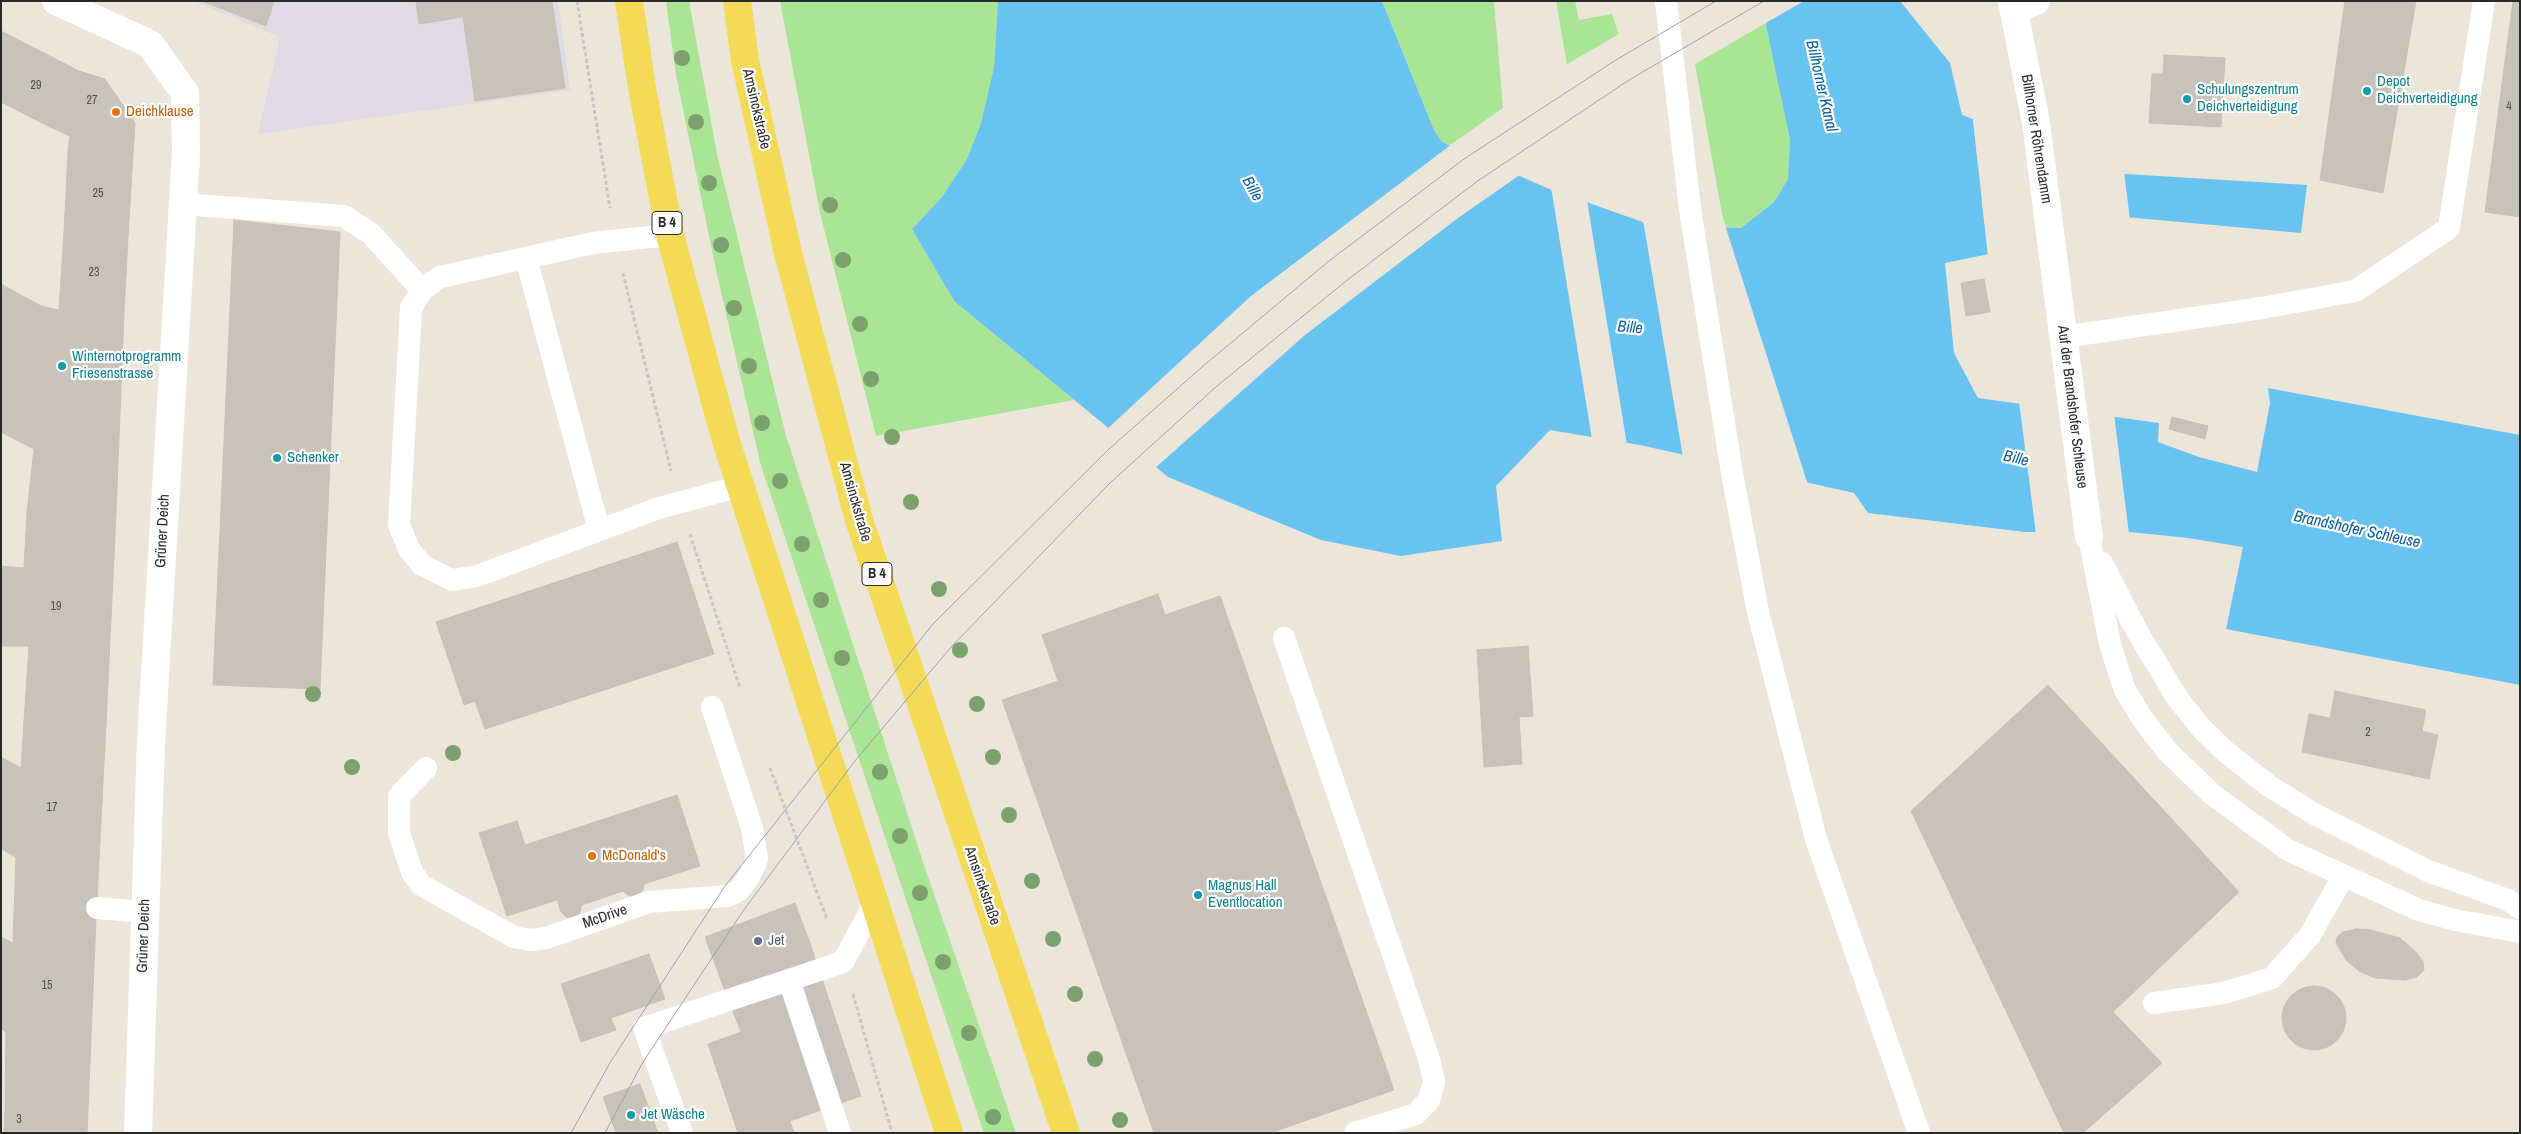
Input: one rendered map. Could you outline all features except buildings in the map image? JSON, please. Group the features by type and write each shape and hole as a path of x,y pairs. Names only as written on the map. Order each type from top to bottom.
{"main road":[{"name":"B 4","path":"629,1 642,88 670,236 741,486 949,1133"},
{"name":"Amsinckstraße","path":"737,1 745,60 788,254 859,520 1066,1133"}],"street":[{"name":"Grüner Deich","path":"56,1 150,44 185,92 186,153 151,742 138,1133"},
{"name":"Billhorner Röhrendamm","path":"2021,4 2055,277"},
{"name":"Auf der Brandshofer Schleuse","path":"2055,277 2089,537"}],"lane":[{"path":"1666,1 1690,209 1732,473 1758,612 1816,839 1919,1133"},
{"path":"2063,337 2262,308 2355,291 2449,228 2484,1"},
{"path":"182,204 344,216 371,234 422,290"},
{"path":"670,236 593,243 440,277 422,290 411,308 399,525 408,549 422,565 452,580 477,576 679,502 741,486"},
{"path":"526,258 600,530"},
{"name":"Auf der Brandshofer Schleuse","path":"2089,537 2138,633 2178,699 2202,729 2226,752 2269,786 2316,815 2359,838 2428,870 2508,900 2520,908"},
{"name":"Auf der Brandshofer Schleuse","path":"2089,537 2110,644 2124,688 2141,717 2168,752 2213,795 2288,850 2343,877 2419,910 2455,920 2520,932"},
{"path":"1284,638 1426,1049 1434,1082 1429,1100 1416,1114 1355,1133"},
{"name":"McDrive","path":"426,768 399,796 399,833 412,872 421,885 514,937 530,940 546,938 649,902 726,896 738,891 749,877 757,859 752,828 712,707"},
{"path":"2154,1003 2224,993 2272,978 2310,936 2343,877"},
{"path":"682,1133 644,1028 843,962 874,904"},
{"path":"97,908 144,912"},
{"path":"790,980 840,1133"}],"path":[{"path":"577,1 615,241 679,502 743,697"},
{"path":"767,761 843,962 892,1133"}],"shaded area":[{"path":"193,1 558,1 570,90 258,134 280,37"}],"green space":[{"path":"666,1 689,1 717,154 786,436 922,859 1016,1133 984,1133 761,466 716,270 676,75"},
{"path":"780,1 998,1 994,67 981,123 967,159 942,197 912,229 954,301 1074,400 876,436 820,213"},
{"path":"1382,1 1494,1 1503,108 1450,145 1442,142 1434,130"},
{"path":"1556,1 1575,1 1579,20 1612,14 1619,34 1567,64"},
{"path":"1766,23 1790,140 1788,179 1774,202 1741,228 1726,227 1722,214 1695,64"}],"water":[{"path":"998,1 1382,1 1434,130 1442,142 1547,188 1651,225 1741,228 1774,202 1788,179 1790,140 1761,1 1900,1 1950,63 1962,115 1973,119 1978,165 2307,185 2301,233 1982,204 1989,254 1945,263 1954,353 1978,398 2159,423 2158,442 2199,457 2257,472 2270,403 2268,388 2520,435 2520,685 2226,629 2243,547 2188,538 2130,532 2025,532 1868,513 1854,493 1640,445 1550,430 1496,486 1502,541 1401,556 1321,540 1168,477 954,301 912,229 942,197 967,159 981,123 994,67"}],"pier":[{"path":"1759,1 1804,1 1764,24"},
{"path":"1973,119 1975,120 1980,162 2124,171 2130,220 1985,207 1991,254 1988,257"},
{"path":"1452,144 1521,174 1458,218 1305,335 1154,469 1106,430 1251,296"},
{"path":"1551,187 1587,200 1627,445 1592,439"},
{"path":"1643,220 1652,223 1725,225 1808,485 1683,457"},
{"path":"2019,401 2114,414 2129,534 2036,534"}],"tram line":[{"path":"571,1133 611,1061 725,886 933,624 1109,449 1202,367 1329,261 1464,159 1616,60 1716,1"},
{"path":"605,1133 643,1062 743,911 854,762 952,646 1110,483 1217,386 1346,281 1479,180 1629,80 1764,1"}],"place":[{"name":"Depot Deichverteidigung","path":"2367,91"},
{"name":"Schulungszentrum Deichverteidigung","path":"2187,99"},
{"name":"Deichklause","path":"116,112"},
{"name":"Winternotprogramm Friesenstrasse","path":"62,366"},
{"name":"Schenker","path":"277,458"},
{"name":"McDonald's","path":"592,856"},
{"name":"Magnus Hall Eventlocation","path":"1198,895"},
{"name":"Jet","path":"758,941"},
{"name":"Jet Wäsche","path":"631,1115"}],"water label":[{"name":"Billhorner Kanal","path":"1821,86"},
{"name":"Bille","path":"1252,189"},
{"name":"Bille","path":"1630,328"},
{"name":"Bille","path":"2016,459"},
{"name":"Brandshofer Schleuse","path":"2357,530"}]}
